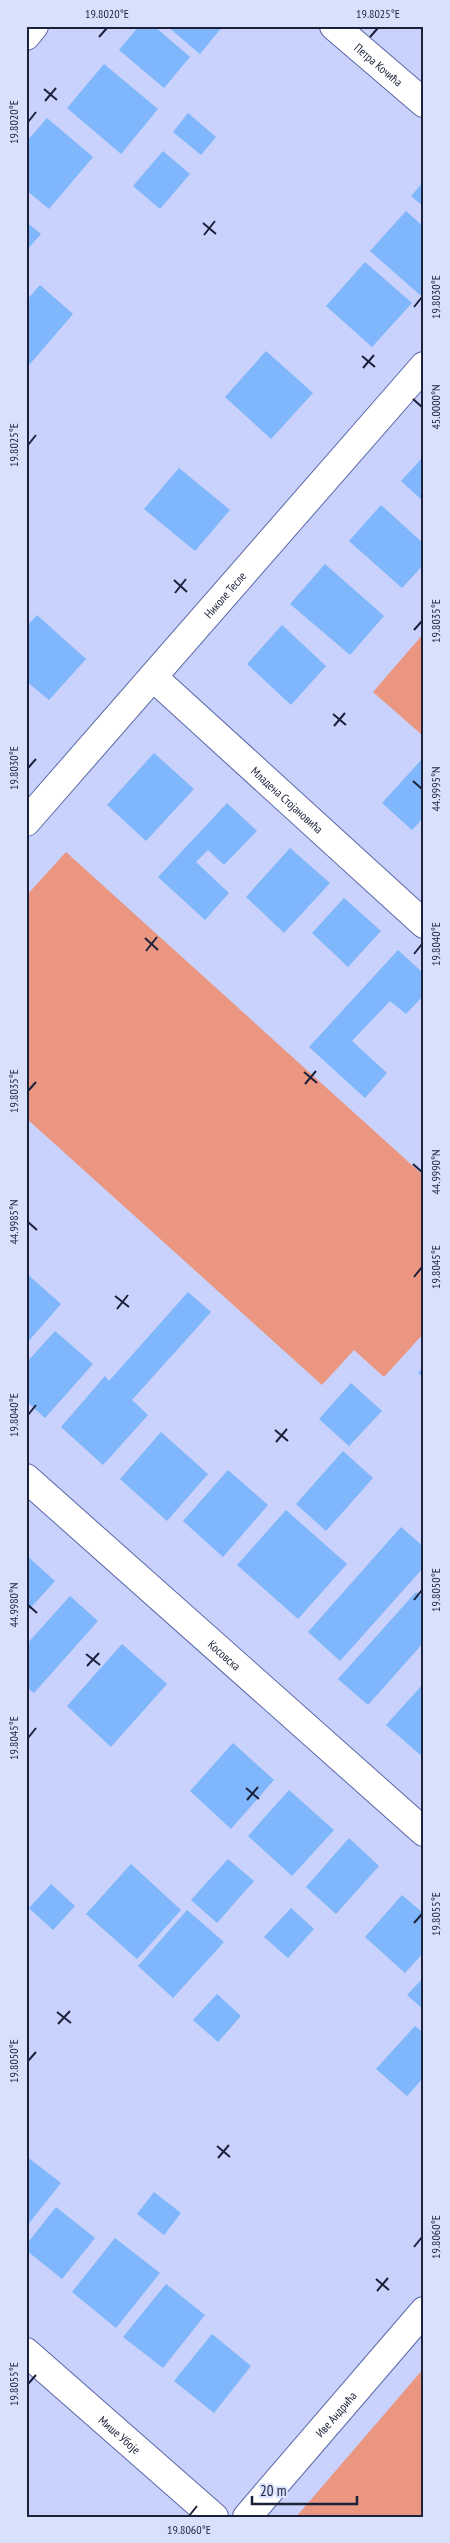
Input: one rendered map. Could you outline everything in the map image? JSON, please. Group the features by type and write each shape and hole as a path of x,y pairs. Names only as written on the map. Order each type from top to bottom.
{"street":[{"path":"26,36 34,26"},
{"name":"Петра Кочића","path":"334,26 424,103"},
{"name":"Николе Тесле","path":"26,822 424,366"},
{"name":"Младена Стојановића","path":"152,677 424,924"},
{"name":"Косовска","path":"26,1478 424,1832"},
{"name":"Иве Андрића","path":"247,2517 424,2310"},
{"name":"Мише Убоје","path":"26,2352 214,2517"}],"shaded area":[{"path":"424,633 424,731 421,734 373,692"},
{"path":"66,852 424,1176 424,1333 384,1377 354,1350 322,1385 26,1118 26,896"},
{"path":"424,2368 424,2517 296,2517"}],"building":[{"path":"139,26 154,26 190,57 164,88 119,50"},
{"path":"167,26 223,26 200,54"},
{"path":"104,64 158,109 121,154 67,108"},
{"path":"188,113 216,137 201,155 173,132"},
{"path":"47,118 93,157 49,209 26,190 26,142"},
{"path":"163,151 190,174 160,209 133,186"},
{"path":"424,181 424,207 411,196"},
{"path":"406,211 424,227 424,290 420,295 370,251"},
{"path":"26,222 41,234 26,251"},
{"path":"365,262 412,303 372,347 326,306"},
{"path":"40,285 73,314 30,364 26,360 26,301"},
{"path":"266,351 313,393 271,439 225,397"},
{"path":"424,456 424,502 401,481"},
{"path":"179,468 230,510 195,551 144,509"},
{"path":"381,505 424,544 424,564 402,588 349,541"},
{"path":"325,564 384,616 350,655 290,604"},
{"path":"37,615 86,659 49,700 26,681 26,627"},
{"path":"282,625 326,666 291,705 247,664"},
{"path":"154,753 194,789 146,841 107,805"},
{"path":"424,757 424,817 412,830 382,803"},
{"path":"227,803 257,831 224,865 208,850 196,862 229,893 205,920 158,877"},
{"path":"290,848 330,883 284,933 246,897"},
{"path":"344,898 381,931 348,967 312,933"},
{"path":"398,950 424,974 424,995 406,1014 390,1001 352,1041 387,1073 365,1098 309,1047"},
{"path":"26,1273 61,1304 26,1344"},
{"path":"188,1292 211,1312 132,1400 148,1415 103,1465 61,1427 105,1376 109,1381"},
{"path":"55,1331 93,1364 45,1418 26,1401 26,1363"},
{"path":"424,1367 424,1378 418,1373"},
{"path":"351,1383 382,1411 349,1446 319,1419"},
{"path":"161,1432 208,1474 167,1521 120,1479"},
{"path":"343,1451 373,1478 326,1531 296,1504"},
{"path":"228,1470 268,1505 223,1557 183,1521"},
{"path":"286,1510 347,1564 298,1619 237,1565"},
{"path":"401,1527 424,1547 424,1567 340,1661 308,1632"},
{"path":"26,1555 55,1581 26,1613"},
{"path":"416,1592 424,1599 424,1642 368,1705 338,1679"},
{"path":"70,1596 98,1621 34,1693 26,1687 26,1645"},
{"path":"122,1644 167,1684 111,1747 67,1706"},
{"path":"424,1683 424,1758 386,1725"},
{"path":"233,1743 274,1780 231,1829 190,1791"},
{"path":"289,1790 334,1830 292,1876 248,1836"},
{"path":"349,1838 379,1866 336,1914 306,1887"},
{"path":"228,1859 254,1881 217,1923 191,1900"},
{"path":"131,1864 181,1910 137,1959 86,1914"},
{"path":"51,1884 75,1906 53,1930 29,1908"},
{"path":"402,1895 424,1914 424,1952 405,1973 365,1937"},
{"path":"291,1908 314,1929 288,1958 264,1937"},
{"path":"187,1910 224,1942 173,1998 138,1966"},
{"path":"424,1977 424,2010 407,1995"},
{"path":"217,1994 241,2016 218,2042 193,2020"},
{"path":"415,2026 424,2033 424,2077 407,2096 376,2069"},
{"path":"26,2156 61,2183 26,2227"},
{"path":"154,2192 181,2213 164,2235 137,2214"},
{"path":"56,2207 95,2238 62,2279 26,2250 26,2245"},
{"path":"115,2238 160,2273 116,2328 72,2292"},
{"path":"166,2284 205,2315 163,2368 123,2337"},
{"path":"212,2334 251,2366 214,2413 174,2381"}]}
